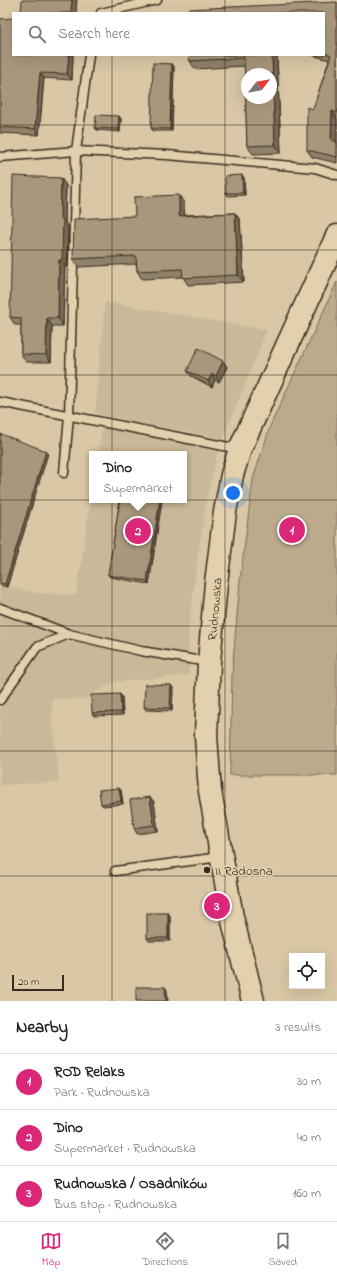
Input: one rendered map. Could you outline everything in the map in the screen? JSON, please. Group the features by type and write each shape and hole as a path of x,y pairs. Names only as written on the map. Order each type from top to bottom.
{"main road":[{"name":"Rudnowska","path":"254,1001 232,917 210,791 206,736 209,662 216,583 224,512 232,474 240,449 337,236"}],"lane":[{"path":"105,12 157,0"},
{"path":"64,473 69,416 76,151 89,56"},
{"path":"0,157 76,151 167,155 315,168 337,175"},
{"path":"0,402 240,449"},
{"path":"0,608 69,634 140,652 209,662"},
{"path":"0,700 37,647 69,634"},
{"path":"115,871 222,856"}],"shaded area":[{"path":"337,282 337,775 230,775 232,673 240,581 253,479 271,424"},
{"path":"105,302 267,330 223,439 95,414"},
{"path":"102,428 218,451 207,496 197,562 189,627 189,675 115,682 83,699 52,699 52,718 59,782 0,785 0,585 36,593 76,595 90,503 187,503 187,451 98,451"}],"building":[{"path":"22,0 72,0 71,12 21,12"},
{"path":"337,2 337,113 332,111 331,140 337,142 337,157 307,150 307,107 313,109 331,55 325,53 325,12 188,12 188,9"},
{"path":"12,18 12,56 69,56 67,74 40,73 35,129 0,127 0,19"},
{"path":"189,56 272,56 272,68 244,68 244,58 190,61"},
{"path":"153,63 172,64 170,129 151,128"},
{"path":"246,104 274,104 275,145 247,146"},
{"path":"96,115 119,116 118,129 95,128"},
{"path":"242,175 243,193 226,193 225,176"},
{"path":"13,176 61,178 60,219 63,219 62,260 59,260 58,318 47,318 46,355 21,354 21,318 10,317"},
{"path":"179,195 179,216 235,213 238,275 183,278 182,269 137,271 136,256 73,259 74,219 135,216 134,197"},
{"path":"198,348 223,361 216,376 212,374 208,381 187,371"},
{"path":"1,434 46,451 5,584 0,583"},
{"path":"120,503 160,503 147,581 108,575"},
{"path":"145,684 171,685 170,708 144,707"},
{"path":"120,694 121,712 92,713 91,695"},
{"path":"119,788 121,801 101,804 99,790"},
{"path":"150,797 154,825 134,828 130,800"},
{"path":"147,913 168,913 168,938 147,938"},
{"path":"136,987 165,987 166,1001 136,1001"}],"place":[{"name":"ROD Relaks","path":"292,530"},
{"name":"Dino","path":"138,531"},
{"name":"II Radosna","path":"207,870"},
{"name":"Rudnowska / Osadników","path":"217,906"}]}
